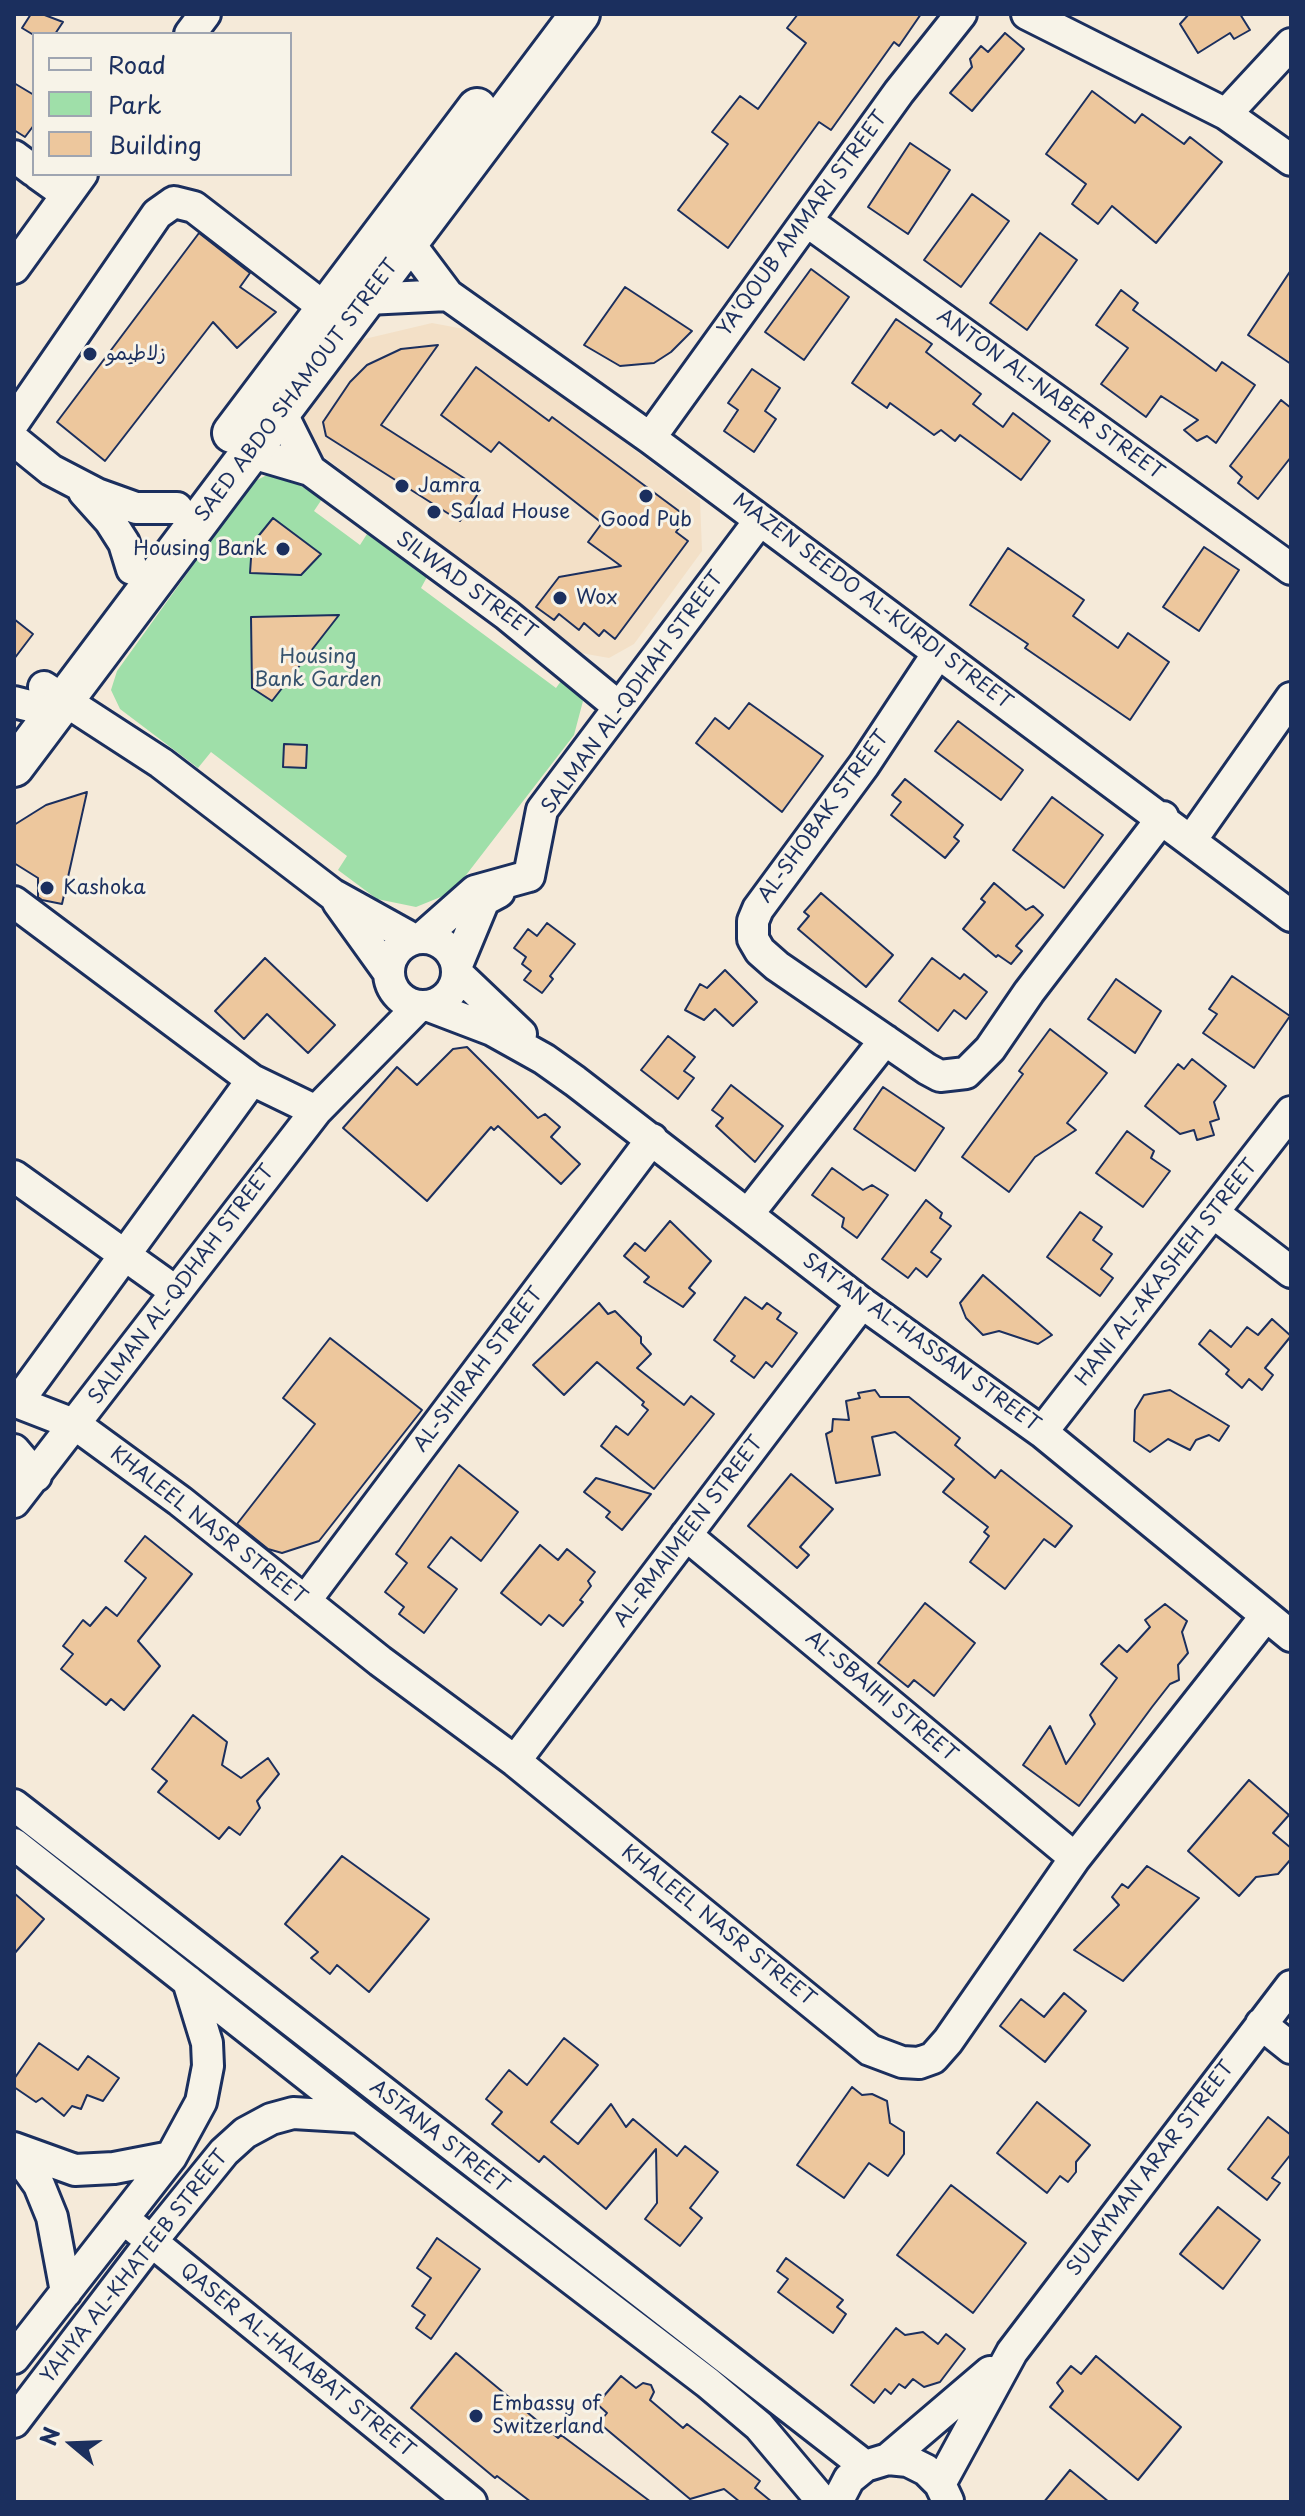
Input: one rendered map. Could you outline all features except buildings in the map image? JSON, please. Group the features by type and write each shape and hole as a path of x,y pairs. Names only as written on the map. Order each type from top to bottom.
{"main road":[{"name":"SAED ABDO SHAMOUT STREET","path":"14,767 33,705 325,308 549,14"},
{"name":"SAED ABDO SHAMOUT STREET","path":"33,705 281,412 580,14"}],"street":[{"path":"192,32 205,14"},
{"name":"YA'QOUB AMMARI STREET","path":"650,438 899,92 961,14"},
{"path":"1027,14 1226,114 1291,160"},
{"path":"1226,114 1291,44"},
{"path":"14,156 32,169"},
{"path":"14,268 74,184 49,176"},
{"path":"14,422 157,214 174,202 194,207 325,308"},
{"name":"ANTON AL-NABER STREET","path":"808,222 1291,569"},
{"name":"MAZEN SEEDO AL-KURDI STREET","path":"409,243 448,295 650,438 1163,817 1291,916"},
{"path":"367,299 448,295"},
{"name":"SILWAD STREET","path":"281,412 310,470"},
{"path":"14,440 51,470 77,484 136,508 177,508"},
{"name":"SILWAD STREET","path":"249,452 310,470 507,615 619,707"},
{"path":"77,484 110,521 124,543 132,569"},
{"name":"SALMAN AL-QDHAH STREET","path":"529,876 542,810 760,520"},
{"name":"AL-SHOBAK STREET","path":"938,653 753,921 753,939 766,958 940,1076 966,1073 990,1049 1038,980 1163,817"},
{"path":"1192,839 1291,698"},
{"path":"33,705 161,763 332,894 418,938 445,945 457,969"},
{"path":"332,894 401,998 424,1006 449,995 484,900 529,876"},
{"path":"389,977 395,952 418,938 475,891 529,876"},
{"path":"14,902 252,1080 316,1111"},
{"name":"SAT'AN AL-HASSAN STREET","path":"457,969 544,1059"},
{"name":"SALMAN AL-QDHAH STREET","path":"354,1071 389,977"},
{"name":"SALMAN AL-QDHAH STREET","path":"14,1502 316,1111 424,1006"},
{"name":"SAT'AN AL-HASSAN STREET","path":"424,1006 492,1030 544,1059 862,1303 1042,1432 1291,1636"},
{"path":"748,1214 885,1040"},
{"path":"16,1402 122,1253 252,1080"},
{"name":"HANI AL-AKASHEH STREET","path":"1042,1432 1215,1214 1291,1112"},
{"name":"AL-SHIRAH STREET","path":"305,1601 652,1139"},
{"path":"14,1176 175,1291"},
{"path":"1215,1214 1291,1272"},
{"name":"AL-RMAIMEEN STREET","path":"515,1761 862,1303"},
{"name":"KHALEEL NASR STREET","path":"16,1402 76,1425 515,1761 870,2050 902,2062 919,2063 933,2058 948,2041 1075,1858 1265,1617"},
{"path":"14,1450 36,1476"},
{"name":"AL-SBAIHI STREET","path":"686,1535 1075,1858"},
{"name":"ASTANA STREET","path":"14,1805 876,2463"},
{"name":"ASTANA STREET","path":"14,1844 360,2117 708,2383 759,2426 823,2502"},
{"name":"YAHYA AL-KHATEEB STREET","path":"17,2351 171,2157 201,2102 208,2066 204,2028 188,1981"},
{"name":"SULAYMAN ARAR STREET","path":"837,2502 849,2479 948,2412 1012,2352 1291,1986"},
{"path":"1261,2024 1291,2048"},
{"name":"YAHYA AL-KHATEEB STREET","path":"14,2422 151,2242 224,2152 245,2133 293,2113 360,2117"},
{"path":"14,2149 75,2170 114,2168 171,2157"},
{"path":"14,2149 39,2185 52,2217 66,2292"},
{"name":"QASER AL-HALABAT STREET","path":"124,2219 471,2502"},
{"name":"SULAYMAN ARAR STREET","path":"944,2493 1012,2352"},
{"path":"876,2463 908,2461 926,2470 944,2493"}],"shaded area":[{"path":"432,323 480,332 700,500 702,551 634,644 609,658 581,653 314,449 299,421 356,341"}],"green space":[{"name":"Housing Bank Garden","path":"269,474 288,478 322,499 314,511 360,545 367,534 427,577 421,588 556,688 566,674 583,701 574,735 453,892 416,907 377,899 338,870 347,856 211,752 198,768 120,709 111,690 117,671 253,482"}],"place":[{"name":"زلاطيمو","path":"90,354"},
{"name":"Jamra","path":"402,486"},
{"name":"Good Pub","path":"646,496"},
{"name":"Salad House","path":"434,512"},
{"name":"Housing Bank","path":"283,549"},
{"name":"Wox","path":"560,598"},
{"name":"Kashoka","path":"47,888"},
{"name":"Embassy of Switzerland","path":"476,2416"}]}
